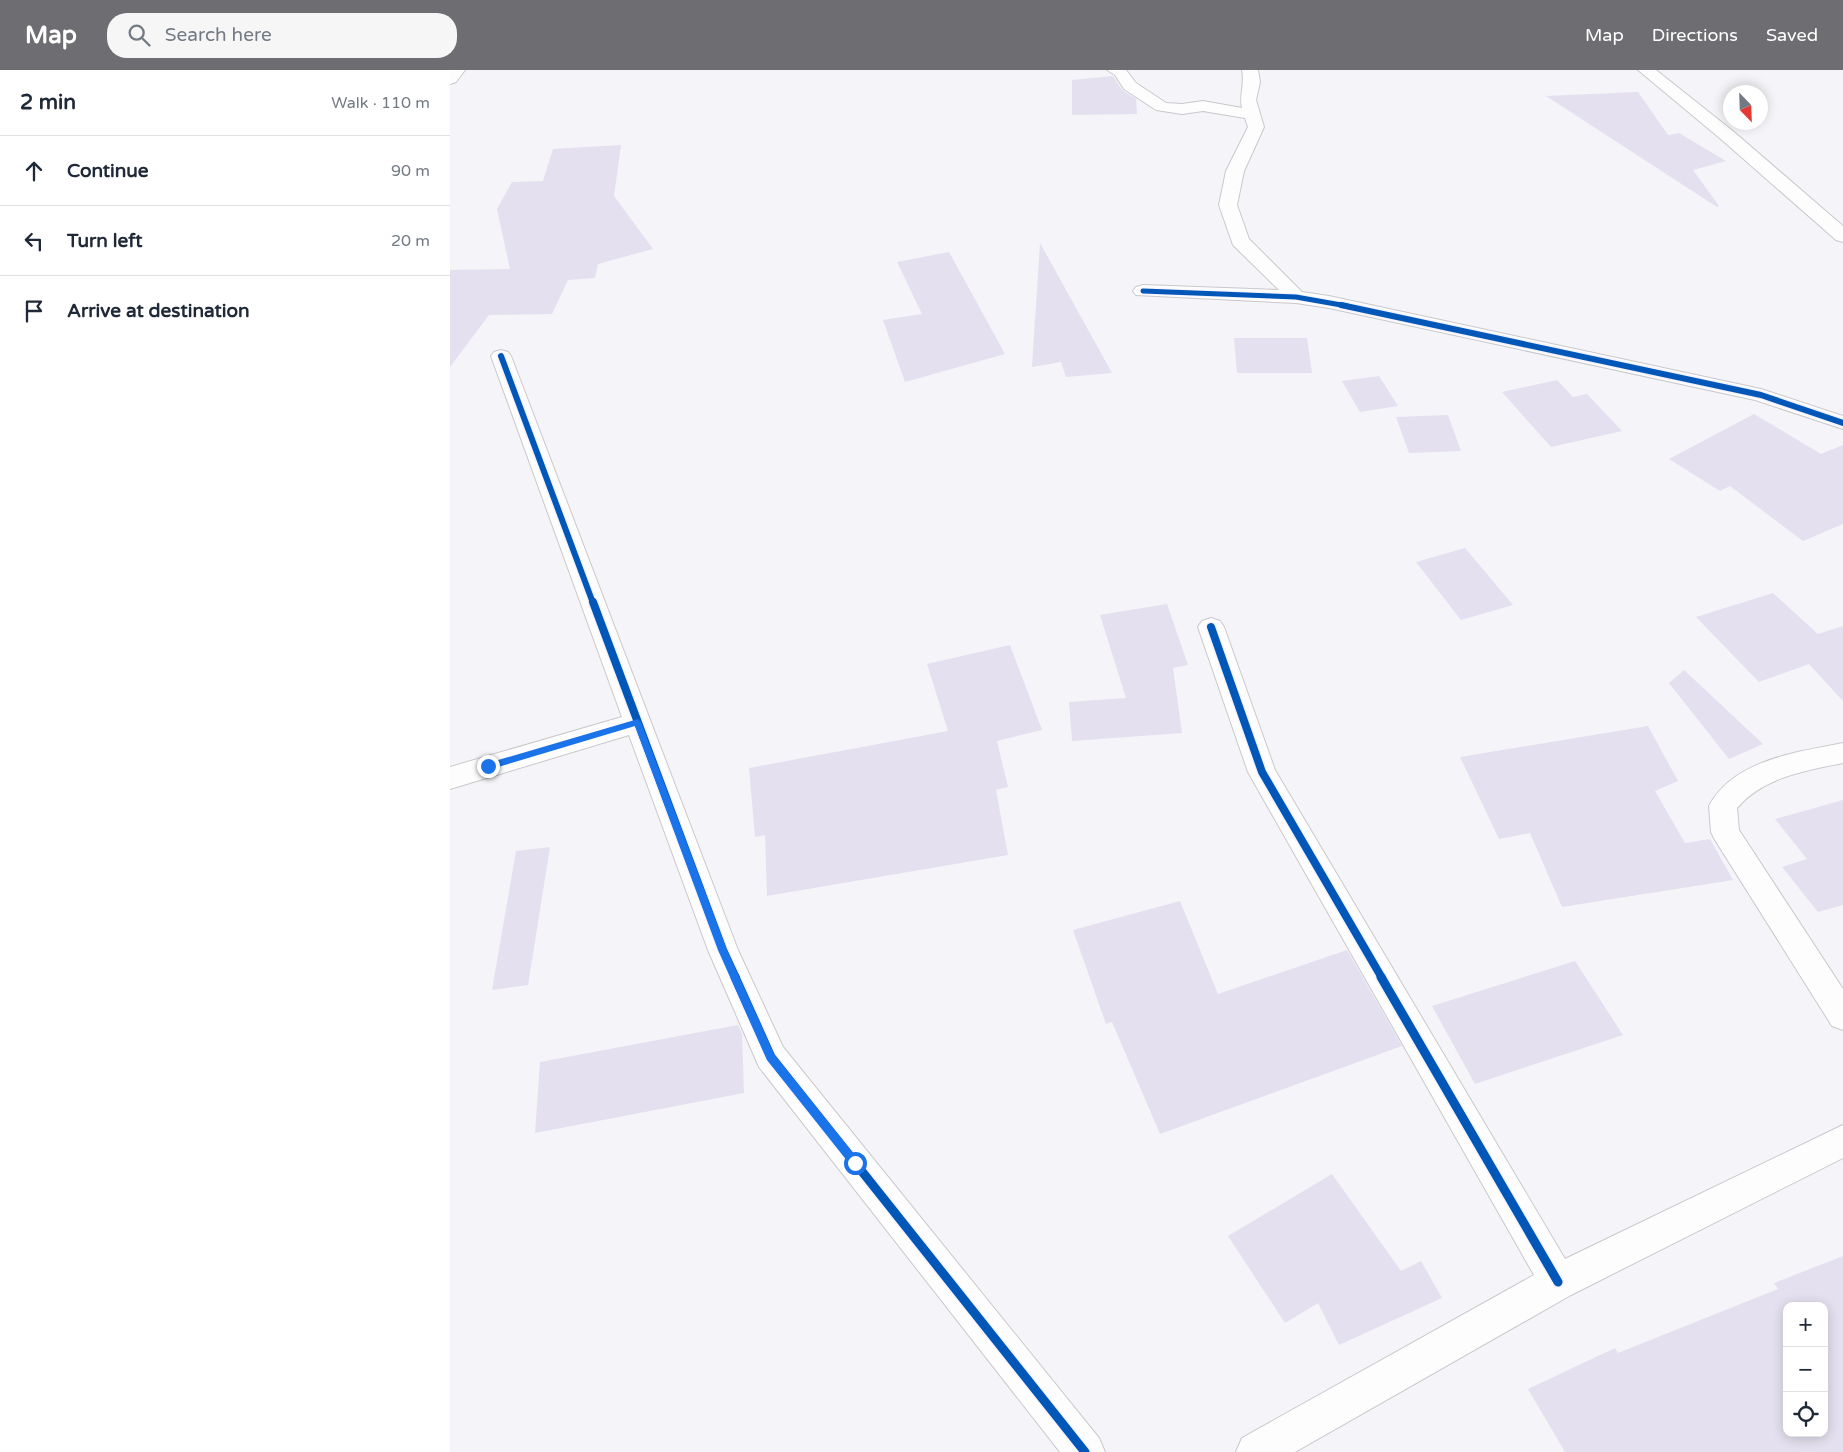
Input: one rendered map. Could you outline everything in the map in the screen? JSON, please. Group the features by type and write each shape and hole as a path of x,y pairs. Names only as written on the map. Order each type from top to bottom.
{"street":[{"path":"450,80 457,70"},
{"path":"1115,70 1120,72 1130,86 1162,107 1182,109 1203,106 1252,114"},
{"path":"1250,70 1252,82 1248,100 1256,126 1236,171 1228,205 1240,241 1296,296"},
{"path":"1646,70 1728,136 1843,236"},
{"path":"1143,292 1296,296 1329,302 1761,395 1843,423"},
{"path":"501,356 723,950 771,1057 1084,1452"},
{"path":"1211,627 1262,772 1558,1282"},
{"path":"450,778 638,722"},
{"path":"1843,753 1782,766 1738,788 1723,806 1724,832 1843,1016"},
{"path":"1256,1452 1558,1282 1843,1141"}],"building":[{"path":"1113,76 1122,90 1136,99 1137,114 1072,115 1072,80"},
{"path":"1638,92 1668,135 1679,133 1726,161 1693,170 1719,206 1717,207 1546,96"},
{"path":"621,145 614,196 653,249 598,264 595,278 568,280 552,314 489,315 450,367 450,270 510,269 497,209 512,182 543,181 553,149"},
{"path":"1040,243 1112,373 1066,377 1061,362 1032,367"},
{"path":"949,252 1005,354 905,382 883,320 922,314 897,262"},
{"path":"1234,338 1307,338 1312,373 1237,373"},
{"path":"1379,376 1398,406 1360,412 1342,381"},
{"path":"1557,380 1573,397 1587,394 1622,431 1551,447 1502,392"},
{"path":"1754,414 1821,454 1843,445 1843,524 1803,541 1730,486 1720,491 1669,459"},
{"path":"1448,415 1461,451 1409,453 1396,417"},
{"path":"1465,548 1513,605 1461,620 1416,562"},
{"path":"1773,593 1818,634 1843,626 1843,701 1809,664 1759,682 1696,617"},
{"path":"1167,604 1188,665 1173,668 1182,733 1072,741 1069,702 1126,698 1100,615"},
{"path":"1010,645 1042,730 997,741 1008,787 996,790 1008,855 767,896 765,835 755,837 749,768 948,731 927,664"},
{"path":"1684,670 1763,744 1729,759 1669,683"},
{"path":"1648,726 1678,781 1655,791 1685,843 1710,839 1733,880 1562,907 1530,833 1499,839 1460,757"},
{"path":"1843,800 1843,905 1818,912 1782,867 1807,859 1775,819"},
{"path":"550,847 528,985 492,990 516,851"},
{"path":"1180,901 1218,994 1347,950 1402,1046 1160,1134 1112,1022 1106,1024 1073,930"},
{"path":"1575,961 1623,1035 1475,1084 1432,1006"},
{"path":"738,1025 742,1034 744,1093 535,1133 540,1062"},
{"path":"1332,1174 1401,1271 1421,1261 1442,1298 1339,1345 1318,1303 1285,1323 1228,1236"},
{"path":"1843,1256 1843,1452 1565,1452 1528,1389 1615,1348 1618,1353 1778,1289 1774,1283"}],"cycle path":[{"path":"1143,291 1296,297 1329,302 1761,395 1843,423"},
{"path":"501,356 723,950 771,1057 1085,1452"},
{"path":"1211,627 1262,772 1558,1282"}],"route":[{"path":"488,766 638,722 723,950 771,1057 855,1163"}]}
